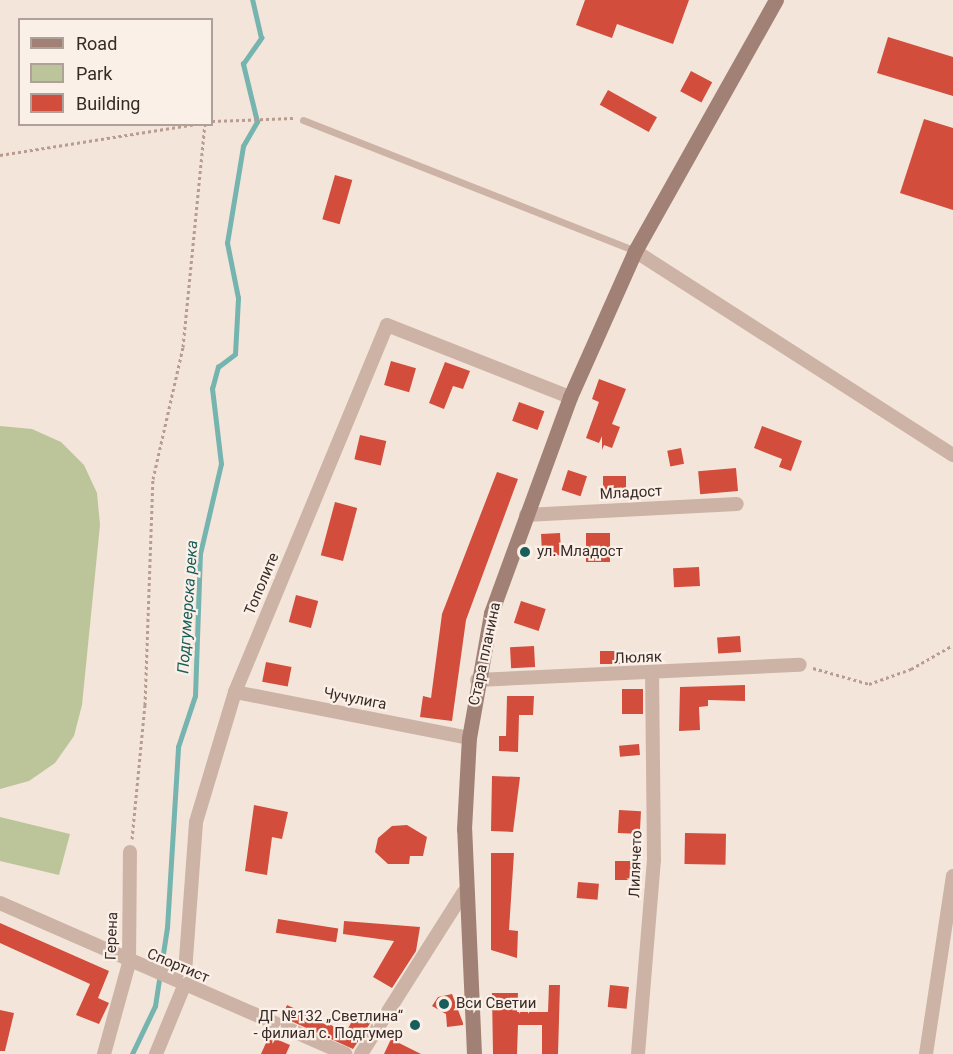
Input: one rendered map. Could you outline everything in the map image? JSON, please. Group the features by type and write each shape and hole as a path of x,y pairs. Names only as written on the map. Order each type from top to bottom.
{"street":[{"name":"Стара планина","path":"474,1054 464,893 470,738 477,680 491,613 570,397 635,251 776,0"},
{"path":"635,251 953,455"},
{"name":"Тополите","path":"156,1054 184,986 196,822 235,692 387,325 570,397"},
{"name":"Младост","path":"526,514 737,504"},
{"name":"Люляк","path":"477,680 652,675 800,665"},
{"name":"Лилячето","path":"638,1054 654,860 652,675"},
{"name":"Чучулига","path":"235,692 470,738"},
{"name":"Герена","path":"104,1054 129,963 130,852"},
{"path":"926,1054 953,876"},
{"path":"361,1054 464,893"},
{"name":"Спортист","path":"0,903 129,963 345,1054"}],"lane":[{"path":"303,120 635,251"}],"path":[{"path":"213,121 280,115 303,120"},
{"path":"0,154 182,126"},
{"path":"130,852 145,705 153,479 180,366 205,126"},
{"path":"800,665 869,684 911,669 953,645"}],"green space":[{"path":"0,426 32,429 61,442 84,465 97,493 100,525 82,705 74,736 55,763 29,781 0,789"},
{"path":"0,817 70,834 59,875 0,861"}],"building":[{"path":"585,0 689,0 673,44 617,24 612,38 576,25"},
{"path":"888,37 953,57 953,96 877,73"},
{"path":"691,71 712,82 701,103 680,91"},
{"path":"608,90 657,117 649,132 600,105"},
{"path":"924,119 953,128 953,210 900,193"},
{"path":"335,175 352,180 340,224 322,219"},
{"path":"391,361 416,368 409,392 384,385"},
{"path":"445,362 470,371 463,389 453,386 444,409 429,403"},
{"path":"599,379 626,389 612,424 620,427 612,448 604,445 602,450 602,436 599,443 586,438 599,402 592,399"},
{"path":"519,402 544,411 538,430 512,421"},
{"path":"762,426 802,441 791,471 779,467 782,459 754,448"},
{"path":"360,435 386,441 381,465 354,459"},
{"path":"681,448 684,464 670,466 667,451"},
{"path":"736,468 738,491 700,494 698,471"},
{"path":"568,470 587,476 581,496 562,490"},
{"path":"497,472 518,479 466,620 452,721 420,717 423,696 431,698 442,614"},
{"path":"603,476 626,476 626,496 603,496"},
{"path":"335,502 357,508 343,561 321,555"},
{"path":"560,533 561,555 542,556 541,534"},
{"path":"586,533 610,533 610,562 586,562"},
{"path":"699,567 700,586 674,587 673,568"},
{"path":"296,595 318,601 311,628 289,622"},
{"path":"521,601 546,609 539,631 514,623"},
{"path":"740,636 741,652 718,654 717,638"},
{"path":"534,646 535,667 511,668 510,647"},
{"path":"600,651 621,651 621,664 600,664"},
{"path":"266,662 292,667 288,687 262,682"},
{"path":"745,685 745,701 708,700 708,706 699,707 700,730 679,731 680,687"},
{"path":"622,689 643,689 643,714 622,714"},
{"path":"507,696 534,696 533,715 519,715 518,752 499,751 499,736 506,736"},
{"path":"639,744 640,755 620,757 619,746"},
{"path":"492,776 520,777 513,832 491,831"},
{"path":"254,805 288,812 282,839 272,837 267,875 245,871"},
{"path":"619,810 641,811 640,834 618,833"},
{"path":"407,825 427,837 423,856 410,856 409,864 388,864 375,852 378,838 392,826"},
{"path":"685,833 726,834 725,865 684,864"},
{"path":"491,853 514,853 509,930 518,931 517,958 491,950"},
{"path":"615,861 634,861 634,880 615,880"},
{"path":"578,882 599,884 598,900 577,898"},
{"path":"278,919 338,929 336,942 276,933"},
{"path":"344,921 420,927 416,951 392,988 373,977 394,941 343,934"},
{"path":"0,923 109,971 98,998 109,1003 99,1024 76,1015 90,984 0,943"},
{"path":"549,985 560,985 558,1054 542,1054 542,1025 518,1025 517,1054 493,1054 492,993 518,993 517,1012 548,1012"},
{"path":"610,985 629,987 627,1009 608,1007"},
{"path":"452,994 463,1025 447,1027 446,1014 432,1006 438,997"},
{"path":"287,1005 346,1032 356,1014 371,1022 353,1049 282,1017"},
{"path":"0,1010 14,1013 5,1051 0,1051"},
{"path":"269,1036 290,1045 286,1054 261,1054"},
{"path":"391,1039 421,1054 384,1054"}],"waterway":[{"name":"Подгумерска река","path":"132,1054 155,1006 167,928 178,747 195,696 200,554 221,464 212,389 218,367 235,354 238,298 227,243 243,146 257,122 243,64 261,38 252,0"}],"place":[{"name":"ул. Младост","path":"525,552"},
{"name":"Вси Светии","path":"444,1004"},
{"name":"ДГ №132 „Светлина“ - филиал с. Подгумер","path":"415,1025"}]}
